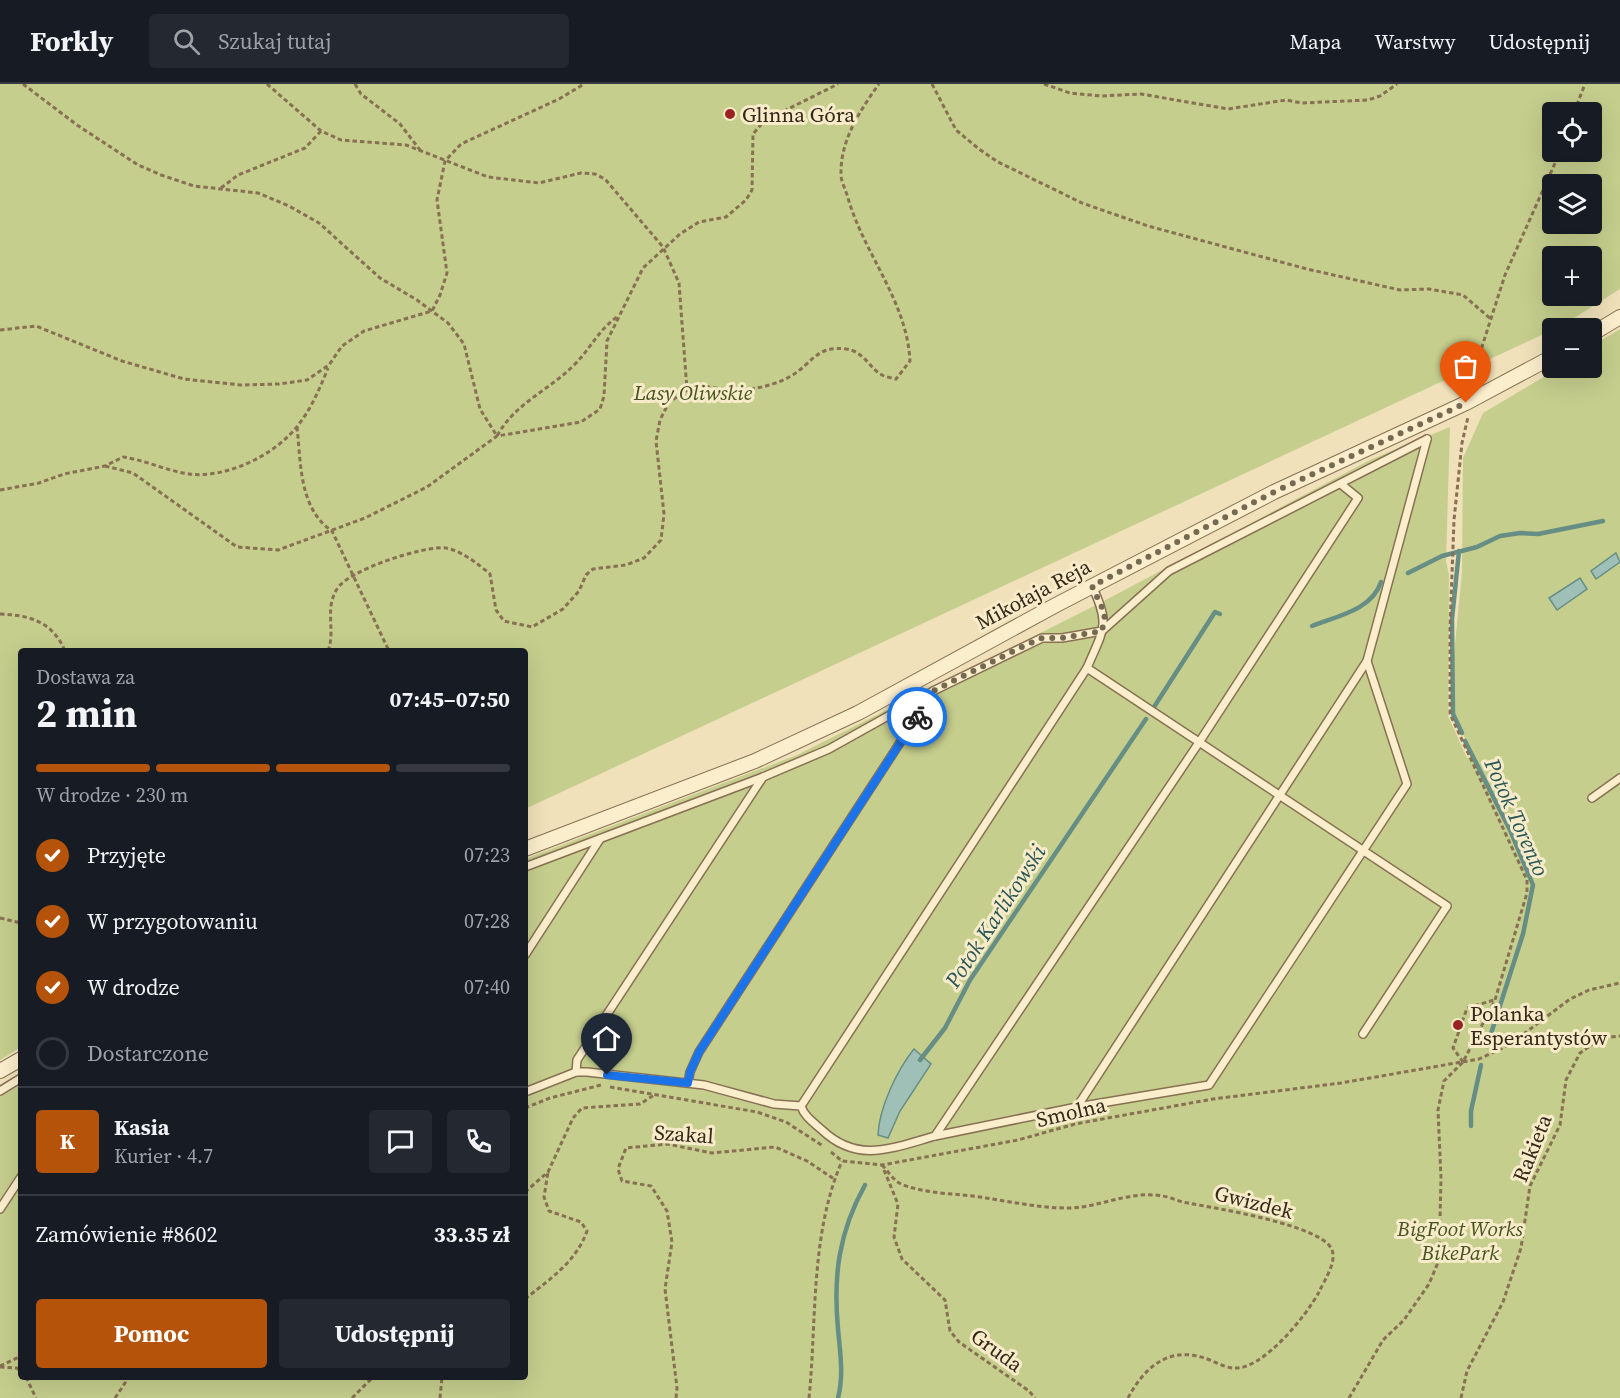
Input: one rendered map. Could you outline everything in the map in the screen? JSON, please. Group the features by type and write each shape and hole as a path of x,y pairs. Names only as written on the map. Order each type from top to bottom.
{"street":[{"path":"1602,328 1620,317"},
{"name":"Mikołaja Reja","path":"528,848 717,776 848,718 1092,586 1274,492 1466,403 1542,362"},
{"path":"0,1071 18,1061"}],"lane":[{"path":"528,866 763,777 829,749 933,691 1042,638 1062,638 1102,631 1169,571 1342,485 1426,439 1367,661 1077,1107"},
{"path":"934,1136 1200,741 1358,498 1342,485"},
{"path":"1092,586 1105,614 1102,631 1087,668 801,1106 803,1113 843,1147 856,1151 888,1149 934,1136 1077,1107 1209,1085 1407,784 1367,661"},
{"path":"1087,668 1447,906 1363,1034"},
{"path":"688,1083 699,1052 933,691"},
{"path":"576,1072 577,1060 763,777"},
{"path":"1592,798 1620,778"},
{"path":"528,950 600,839"},
{"path":"528,1091 576,1072 688,1083 774,1104 801,1106"},
{"path":"0,1091 18,1080"},
{"path":"0,1209 18,1182"}],"path":[{"path":"23,84 77,125 138,165 161,176 194,186 258,193 289,206 319,223 380,278 448,323 465,344 480,409 497,436"},
{"path":"267,84 321,131 341,140 406,145 488,177 539,183 581,173 595,174 605,179 663,247 679,283 687,390"},
{"path":"355,84 362,94 400,124 421,151"},
{"path":"0,490 39,483 64,474 105,466 123,457 189,474 211,473 239,467 269,451 297,427 314,400 329,365 342,346 364,331 432,311 441,295 447,273 437,200 445,161 460,144 559,99 584,84"},
{"path":"497,436 580,422 600,409 604,396 608,341 643,268 663,247 699,222 726,217 746,200 752,190 753,134 764,121 838,84"},
{"path":"329,648 332,639 329,607 338,586 352,574 433,547 449,548 472,560 490,574 496,610 504,621 532,627 563,609 579,591 585,574 593,569 626,564 644,558 661,540 664,514 656,441 660,420 669,402 697,384 718,390 736,391 771,384 792,375 817,352 847,349 869,360 881,375 896,379 910,361 908,338 901,314 853,216 840,172 848,138 862,108 879,84"},
{"path":"932,84 956,130 979,149 998,162 1082,202 1148,226 1307,269 1400,290 1429,289 1463,295 1492,320"},
{"path":"1044,84 1070,93 1101,96 1141,94 1200,106 1228,109 1286,100 1302,103 1368,100 1380,96 1397,84"},
{"path":"1578,102 1585,84"},
{"path":"221,188 238,175 305,148 321,131"},
{"path":"1349,1398 1383,1340 1404,1320 1429,1284 1439,1260 1441,1178 1438,1110 1444,1081 1463,1062 1495,1000 1527,893 1527,880 1450,714 1453,553 1462,443 1468,418 1466,403 1476,362 1492,320 1505,275 1556,162"},
{"path":"105,466 133,473 237,547 278,550 332,531 427,487 497,436 514,411 572,367 600,332 621,314"},
{"path":"0,330 36,326 122,361 184,379 229,384 279,384 307,380 329,365"},
{"path":"297,427 308,504 318,522 332,531 388,648"},
{"path":"0,614 34,618 48,626 63,648"},
{"path":"0,918 18,922"},
{"name":"Smolna","path":"528,1107 550,1098 599,1085 757,1112 786,1122 842,1161 882,1165 1213,1099 1341,1083 1479,1059 1509,1045 1570,999 1589,990 1620,983"},
{"path":"1463,1062 1453,1048 1467,1008 1495,1000"},
{"name":"Rakieta","path":"1461,1398 1467,1371 1503,1302 1511,1281 1521,1248 1530,1186 1560,1125 1566,1080 1580,1053 1601,1038 1620,1036"},
{"path":"528,1297 564,1269 582,1247 587,1231 581,1222 549,1211 544,1197 549,1172 573,1118 582,1108 640,1104 655,1095"},
{"name":"Szakal","path":"676,1398 677,1388 664,1290 672,1242 667,1211 651,1186 622,1180 618,1169 626,1149 667,1144 712,1152 775,1147 807,1161 834,1179"},
{"path":"809,1398 821,1234 834,1179 842,1161"},
{"name":"Gruda","path":"882,1165 898,1204 894,1237 902,1259 945,1300 950,1331 959,1342 1029,1391 1035,1398"},
{"name":"Gwizdek","path":"882,1165 899,1183 921,1190 1014,1204 1069,1208 1116,1198 1161,1195 1186,1203 1247,1214 1311,1233 1329,1244 1333,1252 1331,1266 1304,1316 1288,1336 1256,1361 1234,1369 1201,1357 1171,1354 1153,1364 1135,1385 1128,1398"},
{"path":"528,1190 549,1172"},
{"path":"0,1366 18,1357"},
{"path":"0,1366 18,1369"},
{"path":"27,1380 36,1398"},
{"path":"115,1398 127,1380"},
{"path":"351,1398 370,1380"},
{"path":"440,1398 442,1380"}],"green space":[{"name":"Lasy Oliwskie","path":"0,84 1620,84 1620,289 1602,300 1602,246 1542,246 1542,306 1593,306 1574,318 1542,318 1542,335 528,808 528,648 18,648 18,1049 0,1060"},
{"name":"BigFoot Works BikePark","path":"1620,329 1620,1398 0,1398 0,1086 18,1075 18,1380 528,1380 528,858 797,755 1100,603 1370,460 1450,427 1446,561 1449,575 1448,716 1467,758 1473,756 1454,715 1454,655 1462,572 1463,458 1483,413 1542,378 1602,378 1602,340"}],"water":[{"path":"1616,553 1620,562 1596,579 1591,571"},
{"path":"1580,578 1587,589 1557,610 1549,598"},
{"path":"914,1049 931,1064 900,1111 888,1138 878,1135 879,1124 890,1090"}],"waterway":[{"name":"Potok Karlikowski","path":"1408,573 1442,556 1477,547 1500,536 1520,533 1538,534 1603,521"},
{"name":"Potok Torento","path":"1459,551 1452,619 1453,714 1462,733"},
{"name":"Potok Karlikowski","path":"1312,626 1362,606 1376,592 1381,582"},
{"name":"Potok Karlikowski","path":"1154,707 1215,612 1220,614"},
{"name":"Potok Karlikowski","path":"920,1060 945,1028 970,980 1146,719"},
{"name":"Potok Torento","path":"1465,741 1510,830 1533,885 1523,934 1487,1046"},
{"name":"Potok Torento","path":"1471,1126 1471,1111 1481,1065"},
{"name":"Potok Karlikowski","path":"838,1398 841,1372 837,1272 849,1220 865,1185"}],"way so far":[{"path":"917,717 933,691 1024,646 1042,638 1062,638 1102,631 1105,614 1092,586 1368,446 1466,403"}],"place":[{"name":"Glinna Góra","path":"730,114"},
{"name":"Polanka Esperantystów","path":"1458,1025"}],"route":[{"path":"607,1075 688,1083 699,1052 917,717"}]}
